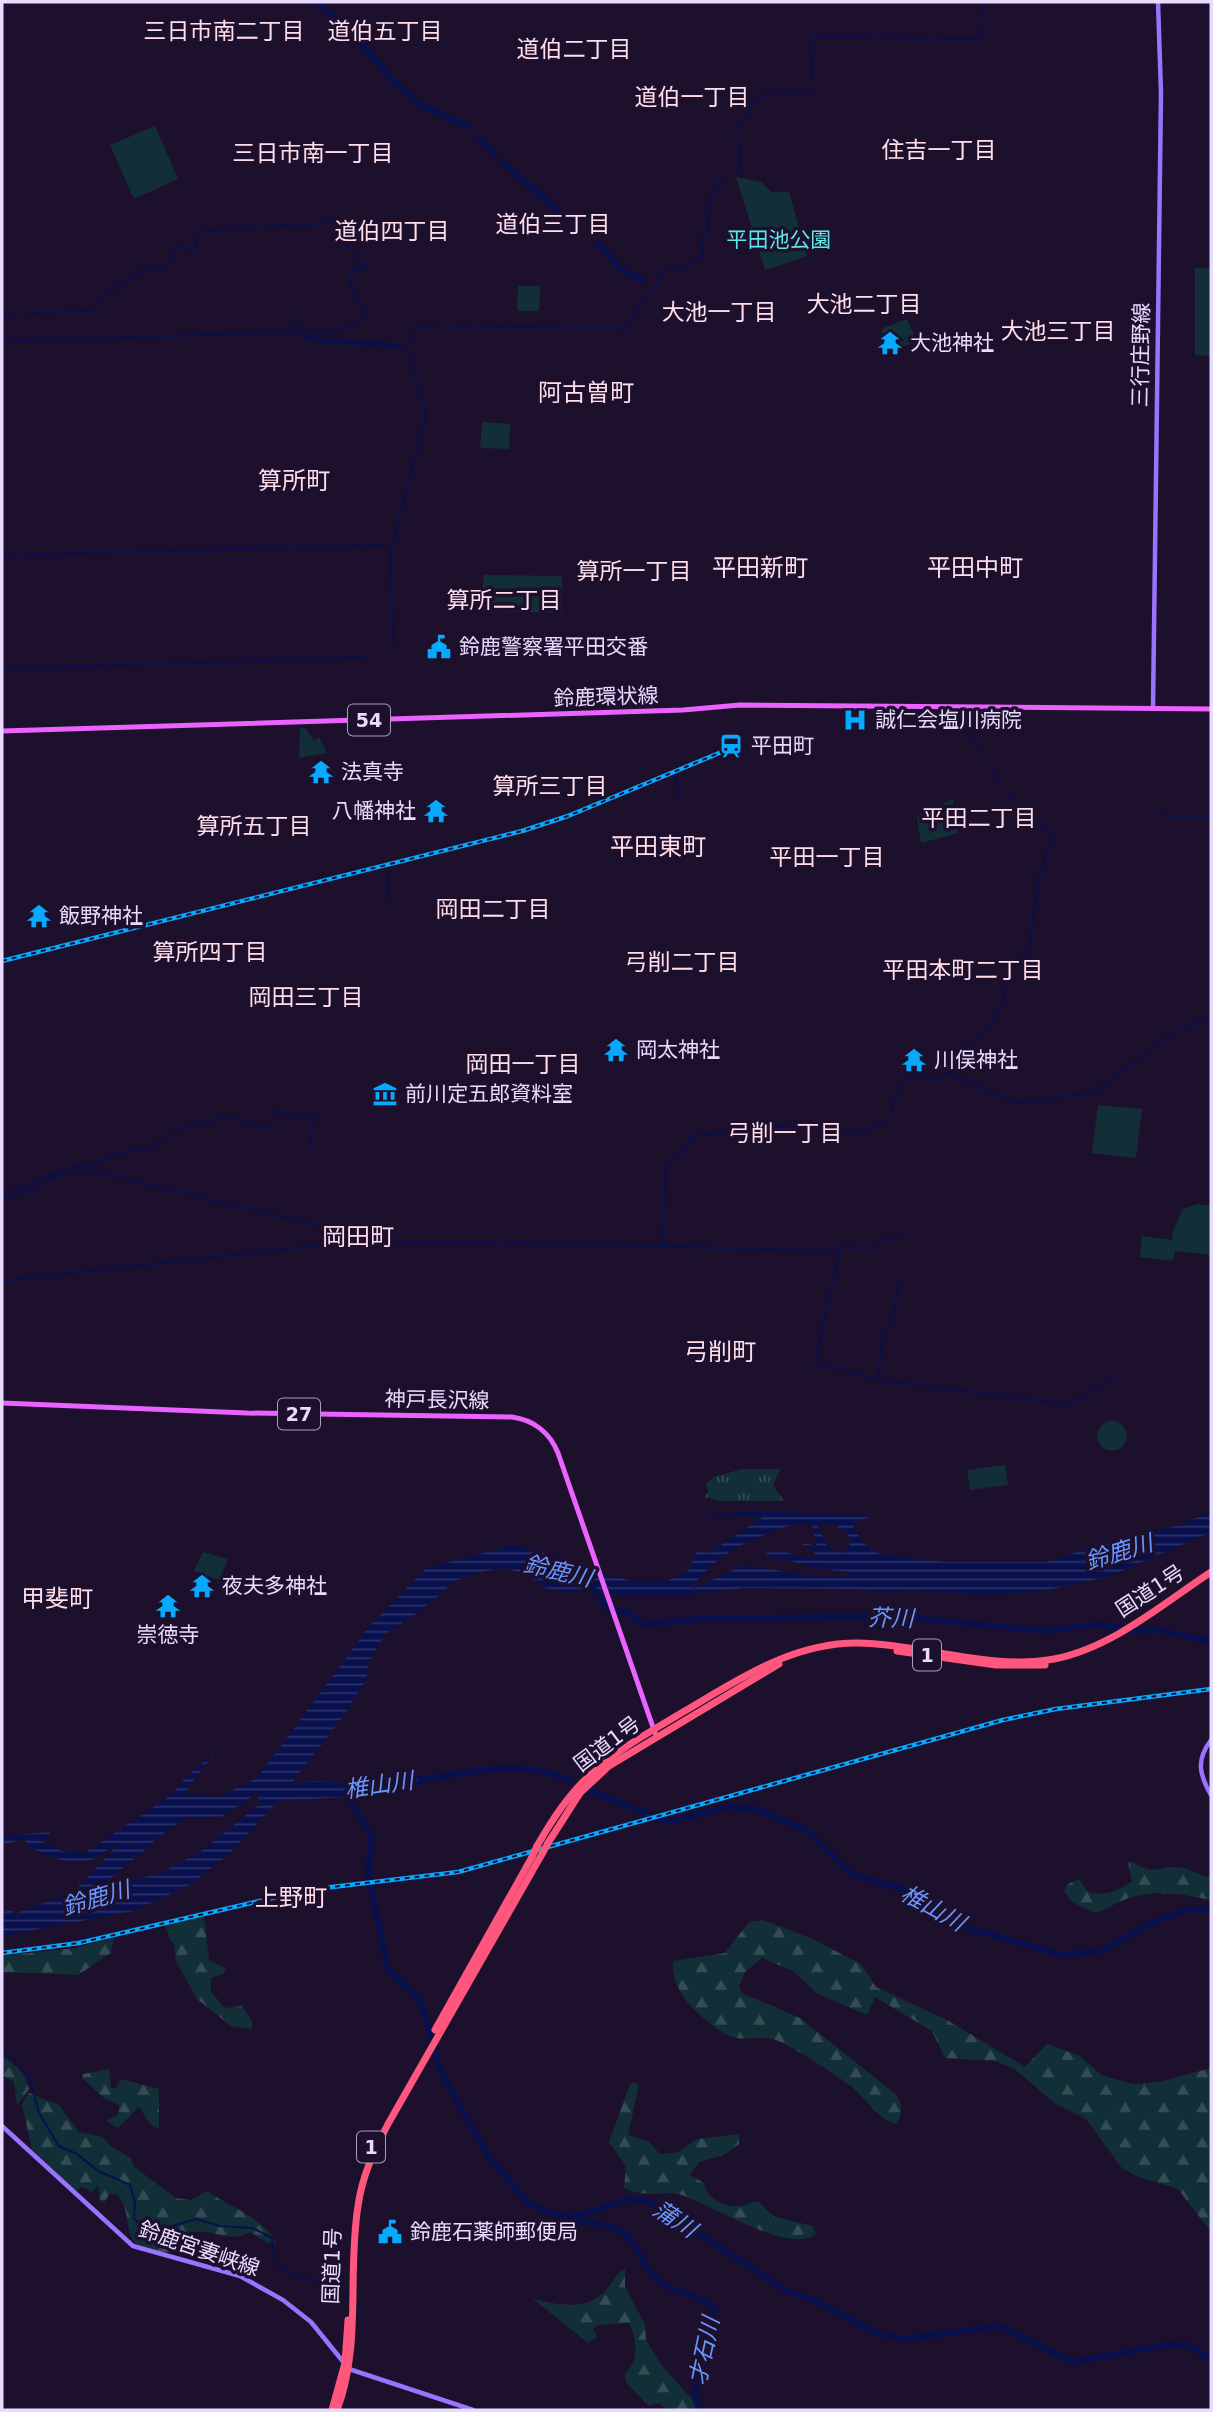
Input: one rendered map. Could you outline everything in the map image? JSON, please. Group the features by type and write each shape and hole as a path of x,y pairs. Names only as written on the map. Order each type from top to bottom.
{"highway":[{"name":"国道1号","path":"338,2410 347,2366 350,2327 353,2207 364,2163 540,1850 559,1810 584,1781 605,1762 756,1670 819,1646 877,1644 1016,1666 1073,1660 1111,1642 1211,1574"},
{"name":"国道1号","path":"966,1658 1041,1661 1067,1656 1099,1643 1140,1621"},
{"name":"国道1号","path":"438,2030 532,1857 548,1843 569,1807 596,1776 655,1733"},
{"name":"国道1号","path":"332,2410 347,2366"}],"main road":[{"name":"三行庄野線","path":"1153,708 1161,105 1158,2"},
{"name":"鈴鹿環状線","path":"2,731 683,710 740,705 1211,709"},
{"name":"神戸長沢線","path":"2,1403 247,1413 517,1418 530,1422 548,1435 566,1477 655,1733"},
{"path":"1211,1740 1200,1762 1201,1776 1211,1795"},
{"name":"鈴鹿宮妻峡線","path":"2,2126 133,2246 224,2270 272,2293 320,2331 347,2366"},
{"path":"347,2366 473,2410"}],"green space":[{"path":"155,126 178,179 134,199 110,145"},
{"name":"平田池公園","path":"736,177 761,182 772,192 789,192 807,256 765,270"},
{"path":"1195,268 1211,268 1211,356 1195,355"},
{"path":"518,286 540,286 539,311 517,311"},
{"path":"907,319 917,341 890,352 881,329"},
{"path":"482,422 510,424 509,449 480,448"},
{"path":"484,575 562,576 562,613 480,611"},
{"path":"300,728 305,728 314,741 319,737 327,753 299,758"},
{"path":"953,799 958,833 921,843 917,817"},
{"path":"1098,1105 1142,1109 1136,1158 1092,1153"},
{"path":"1197,1204 1211,1206 1211,1255 1175,1251 1173,1261 1140,1257 1142,1236 1173,1240 1172,1233 1183,1209"},
{"path":"1112,1421 1118,1422 1126,1430 1126,1442 1118,1450 1112,1451 1106,1450 1098,1442 1097,1436 1098,1430 1106,1422"},
{"path":"1005,1465 1008,1485 970,1490 967,1470"},
{"path":"743,1469 780,1469 773,1485 784,1501 719,1501 705,1497 708,1491 706,1483 716,1476"},
{"path":"203,1552 228,1559 219,1580 194,1571"},
{"path":"1128,1862 1153,1870 1183,1868 1211,1877 1211,1900 1154,1893 1132,1897 1095,1913 1072,1902 1064,1891 1068,1884 1079,1879 1088,1892 1100,1894 1116,1890 1132,1881"},
{"path":"204,1916 209,1960 226,1969 223,1974 211,1978 211,1992 225,2008 242,2006 252,2021 252,2029 231,2026 197,1999 176,1961 174,1943 170,1940 165,1924"},
{"path":"763,1920 810,1938 861,1964 876,1987 947,2020 1025,2067 1047,2044 1080,2056 1101,2075 1133,2084 1159,2082 1211,2068 1211,2232 1178,2189 1136,2176 1121,2167 1086,2119 1056,2104 1013,2068 995,2061 945,2058 932,2031 875,1997 867,2015 818,1994 793,1971 762,1958 745,1972 739,1987 742,1993 800,2018 893,2092 901,2107 897,2124 878,2114 844,2081 785,2044 763,2038 733,2037 716,2028 685,1999 674,1976 673,1961 725,1953 749,1922"},
{"path":"114,1938 111,1953 78,1975 2,1972 2,1956 75,1948"},
{"path":"2,2057 19,2070 29,2089 17,2105 14,2082 2,2075"},
{"path":"109,2069 111,2088 116,2088 121,2079 159,2089 159,2129 150,2124 139,2107 118,2128 106,2121 118,2115 119,2105 105,2099 82,2078 83,2074"},
{"path":"634,2082 639,2085 628,2135 648,2141 660,2154 679,2152 697,2139 739,2134 739,2144 724,2155 699,2162 690,2175 704,2183 712,2198 723,2204 743,2206 758,2202 775,2217 813,2226 816,2234 804,2239 789,2238 750,2226 681,2195 648,2194 624,2188 626,2167 609,2142 630,2084"},
{"path":"29,2093 59,2105 79,2132 103,2137 110,2146 131,2158 133,2166 176,2198 190,2200 207,2191 254,2219 276,2242 268,2243 250,2232 229,2237 201,2232 192,2233 181,2240 170,2252 141,2247 134,2242 130,2234 124,2206 118,2195 110,2193 104,2203 100,2201 98,2185 92,2192 82,2187 75,2191 32,2150 22,2104"},
{"path":"625,2269 625,2287 645,2324 646,2340 662,2366 692,2399 697,2410 667,2410 659,2403 649,2406 626,2382 625,2374 635,2356 634,2335 629,2323 597,2325 593,2329 597,2337 588,2343 533,2299 563,2305 582,2304 599,2296"}],"water":[{"name":"鈴鹿川","path":"760,1511 874,1516 860,1520 853,1527 864,1544 882,1555 946,1562 1046,1562 1126,1536 1177,1526 1208,1513 1211,1514 1211,1532 1110,1576 1044,1591 986,1595 906,1590 891,1593 854,1589 744,1588 688,1595 617,1595 596,1590 564,1593 542,1587 526,1573 501,1568 476,1573 455,1581 422,1610 385,1634 370,1660 366,1680 345,1714 291,1784 312,1781 372,1784 426,1775 427,1783 396,1794 278,1801 230,1853 191,1884 134,1911 2,1936 2,1913 12,1909 14,1914 73,1892 119,1844 94,1859 74,1862 40,1852 27,1845 25,1839 2,1845 2,1836 50,1832 48,1838 37,1840 61,1848 60,1851 85,1853 174,1793 185,1778 214,1753 185,1794 219,1797 257,1778 369,1627 426,1568 513,1545 555,1556 590,1572 633,1581 665,1582 689,1570 697,1551 709,1553 763,1517 696,1515","holes":["798,1523 812,1525 817,1546 803,1543 803,1547 809,1547 819,1558 796,1556 784,1551 766,1553 765,1556 826,1570 847,1571 846,1577 812,1576 744,1565 692,1589 713,1564 753,1540","833,1523 847,1534 851,1542 845,1553 828,1548 817,1525","255,1791 261,1803 199,1853 158,1874 98,1889 168,1830 187,1818 221,1817 248,1800"]}],"waterway":[{"path":"316,2 347,26 393,81 422,106 468,126"},
{"path":"982,2 982,19"},
{"path":"937,38 981,39 981,25"},
{"path":"813,50 813,37 876,37"},
{"path":"881,37 931,38"},
{"path":"812,78 813,53"},
{"path":"777,90 790,93 811,91 812,87"},
{"path":"736,133 735,129 758,99 773,90"},
{"path":"479,138 495,155"},
{"path":"736,173 740,172 739,140"},
{"path":"503,163 550,203"},
{"path":"652,290 666,269 686,267 703,256 701,238 709,230 706,206 723,175"},
{"path":"553,206 566,217"},
{"path":"266,225 307,225 329,218 347,237 345,244 366,267 363,271 353,271 350,284 358,302 368,312 359,321 338,331 317,333 306,330 286,316"},
{"path":"24,314 94,310 105,295 147,267 166,268 177,246 194,250 199,232 259,226"},
{"path":"598,244 606,252"},
{"path":"609,255 622,270 642,280"},
{"path":"614,328 624,329 648,294"},
{"path":"2,315 17,314"},
{"path":"405,345 418,327 440,325"},
{"path":"450,326 474,326"},
{"path":"479,326 539,327"},
{"path":"543,327 566,328"},
{"path":"572,328 610,328"},
{"path":"2,341 296,332 318,342 403,347"},
{"path":"306,334 320,339 399,344 407,350 425,408 426,420 407,486"},
{"path":"394,646 390,554 406,492"},
{"path":"293,547 387,545"},
{"path":"162,551 288,547"},
{"path":"21,555 158,551"},
{"path":"2,556 15,555"},
{"path":"2,669 366,657"},
{"path":"961,721 982,753"},
{"path":"990,766 1000,781"},
{"path":"675,777 679,796"},
{"path":"950,1068 959,1051 994,1020 1004,995 1007,970 1029,950 1039,876 1052,834 1020,807 1007,791"},
{"path":"1159,811 1167,816 1211,816"},
{"path":"387,901 389,872"},
{"path":"1181,1029 1211,1016"},
{"path":"891,1111 899,1086 914,1074 933,1080 947,1073 1018,1103 1095,1092 1173,1032"},
{"path":"228,1117 271,1128 274,1111 315,1118 309,1147"},
{"path":"174,1132 223,1117"},
{"path":"663,1245 666,1165 687,1148 689,1136 765,1131 773,1126 860,1133 873,1129 884,1120"},
{"path":"92,1165 117,1154 152,1147 170,1133"},
{"path":"2,1194 55,1172 89,1166"},
{"path":"90,1170 204,1198"},
{"path":"2,1199 34,1190 47,1178 85,1171"},
{"path":"210,1200 339,1230 334,1243"},
{"path":"502,1242 840,1251 842,1246 867,1249 884,1239 904,1233"},
{"path":"344,1243 496,1242"},
{"path":"2,1281 337,1243"},
{"path":"827,1307 840,1251"},
{"path":"887,1330 892,1320 899,1283"},
{"path":"815,1364 826,1312"},
{"path":"883,1333 878,1380 1066,1404 1087,1395 1114,1376"},
{"path":"818,1364 874,1378"},
{"name":"芥川","path":"590,1584 608,1609 627,1612 644,1625 699,1619 896,1616 1046,1631 1099,1624 1133,1631 1160,1630 1211,1642"},
{"name":"椎山川","path":"420,1780 478,1770 514,1768 551,1774 571,1781"},
{"name":"椎山川","path":"589,1790 667,1822 729,1807 757,1809 806,1830 853,1875 913,1892 938,1913 967,1928 1062,1955 1101,1951 1156,1921 1187,1910 1211,1909"},
{"name":"蒲川","path":"345,1792 372,1837 368,1874 388,1970 421,2002 441,2072 487,2154 527,2202 549,2213 575,2217 629,2199 649,2201 787,2291 814,2300 876,2333 904,2339 1000,2326 1072,2362 1171,2344 1191,2346 1211,2360"},
{"path":"2,2053 16,2061 30,2079 39,2113 59,2146 77,2154 98,2171 130,2185 135,2202 134,2218 141,2226 155,2231 196,2219 220,2226 253,2228 272,2238 276,2267 351,2297"},
{"name":"才石川","path":"571,2219 617,2229 629,2238 646,2267 658,2280 704,2301 715,2309 712,2338 694,2396 700,2410"},
{"path":"356,2300 362,2307"}],"railway":[{"path":"2,961 522,831 568,816 736,746"},
{"path":"2,1953 79,1943 307,1890 458,1872 1003,1720 1056,1709 1211,1689"}],"place":[{"name":"大池神社","path":"890,343"},
{"name":"鈴鹿警察署平田交番","path":"439,647"},
{"name":"誠仁会塩川病院","path":"855,720"},
{"name":"平田町","path":"731,746"},
{"name":"法真寺","path":"321,772"},
{"name":"八幡神社","path":"436,811"},
{"name":"飯野神社","path":"39,916"},
{"name":"岡太神社","path":"616,1050"},
{"name":"川俣神社","path":"914,1060"},
{"name":"前川定五郎資料室","path":"385,1094"},
{"name":"夜夫多神社","path":"202,1586"},
{"name":"崇徳寺","path":"168,1606"},
{"name":"鈴鹿石薬師郵便局","path":"390,2232"}],"district":[{"name":"三日市南二丁目","path":"224,31"},
{"name":"道伯五丁目","path":"385,31"},
{"name":"道伯二丁目","path":"574,49"},
{"name":"道伯一丁目","path":"692,97"},
{"name":"住吉一丁目","path":"939,150"},
{"name":"三日市南一丁目","path":"313,153"},
{"name":"道伯三丁目","path":"553,224"},
{"name":"道伯四丁目","path":"392,231"},
{"name":"大池二丁目","path":"864,304"},
{"name":"大池一丁目","path":"719,312"},
{"name":"大池三丁目","path":"1058,331"},
{"name":"阿古曽町","path":"586,393"},
{"name":"算所町","path":"294,481"},
{"name":"平田新町","path":"760,568"},
{"name":"平田中町","path":"975,568"},
{"name":"算所一丁目","path":"634,571"},
{"name":"算所二丁目","path":"504,600"},
{"name":"算所三丁目","path":"550,786"},
{"name":"平田二丁目","path":"979,818"},
{"name":"算所五丁目","path":"254,826"},
{"name":"平田東町","path":"658,847"},
{"name":"平田一丁目","path":"827,857"},
{"name":"岡田二丁目","path":"493,909"},
{"name":"算所四丁目","path":"210,952"},
{"name":"弓削二丁目","path":"682,962"},
{"name":"平田本町二丁目","path":"963,970"},
{"name":"岡田三丁目","path":"306,997"},
{"name":"岡田一丁目","path":"523,1064"},
{"name":"弓削一丁目","path":"785,1133"},
{"name":"岡田町","path":"358,1237"},
{"name":"弓削町","path":"720,1352"},
{"name":"甲斐町","path":"57,1599"},
{"name":"上野町","path":"291,1898"}]}
